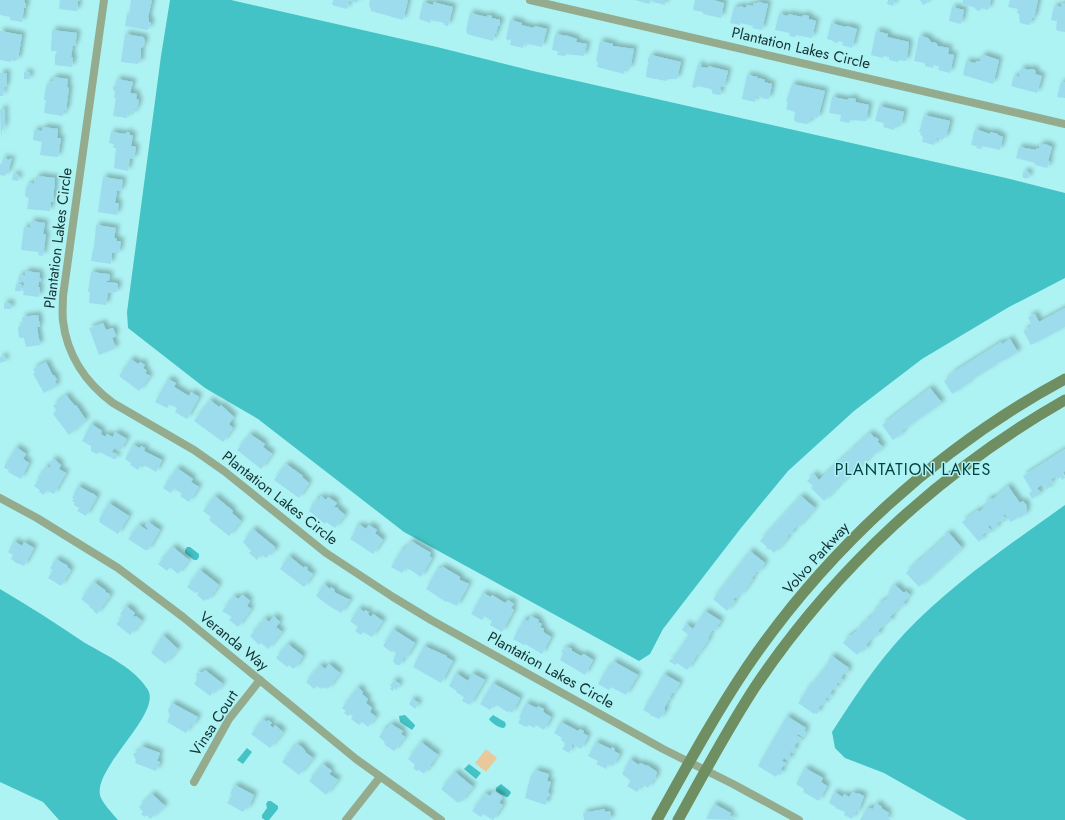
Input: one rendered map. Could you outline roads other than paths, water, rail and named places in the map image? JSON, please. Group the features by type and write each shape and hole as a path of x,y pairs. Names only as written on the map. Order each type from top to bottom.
{"main road":[{"name":"Volvo Parkway","path":"657,820 728,695 765,642 793,606 843,549 898,496 945,457 1023,403 1065,379"},
{"path":"678,820 728,730 778,655 825,596 856,562 912,508 956,472 1018,428 1065,400"}],"street":[{"name":"Plantation Lakes Circle","path":"104,0 63,296 63,320 66,336 75,362 85,377 102,395 113,403 194,450 218,467 292,527 357,574 431,620 799,820"},
{"name":"Plantation Lakes Circle","path":"530,0 1065,124"},
{"name":"Veranda Way","path":"0,498 37,518 115,566 183,617 356,759 441,820"},
{"name":"Vinsa Court","path":"194,782 229,720 260,680"},
{"path":"346,820 380,777"}],"water":[{"path":"170,0 231,0 437,47 533,71 1006,178 1065,193 1065,278 1009,307 922,359 854,411 788,471 741,528 663,629 650,654 639,661 404,532 258,419 205,388 128,328 127,312 161,56"},
{"path":"1065,505 1065,820 967,820 884,773 845,758 835,748 832,732 866,682 894,645 941,598 1002,550"},
{"path":"187,547 190,547 199,554 197,560 194,560 185,553"},
{"path":"0,589 85,643 120,663 136,675 148,690 150,701 145,714 105,773 100,787 101,798 118,820 59,820 43,802 0,782"},
{"path":"405,715 415,725 412,730 400,722 399,716"},
{"path":"493,715 505,722 506,725 504,728 493,724 490,721 489,719"},
{"path":"247,748 252,752 243,764 237,760"},
{"path":"469,764 481,773 476,779 464,769"},
{"path":"501,784 510,791 511,793 508,797 496,791 496,788"},
{"path":"268,801 271,801 278,806 278,809 269,820 265,820 262,818 262,815 267,808 266,804"}],"district":[{"name":"PLANTATION LAKES","path":"913,469"}]}
